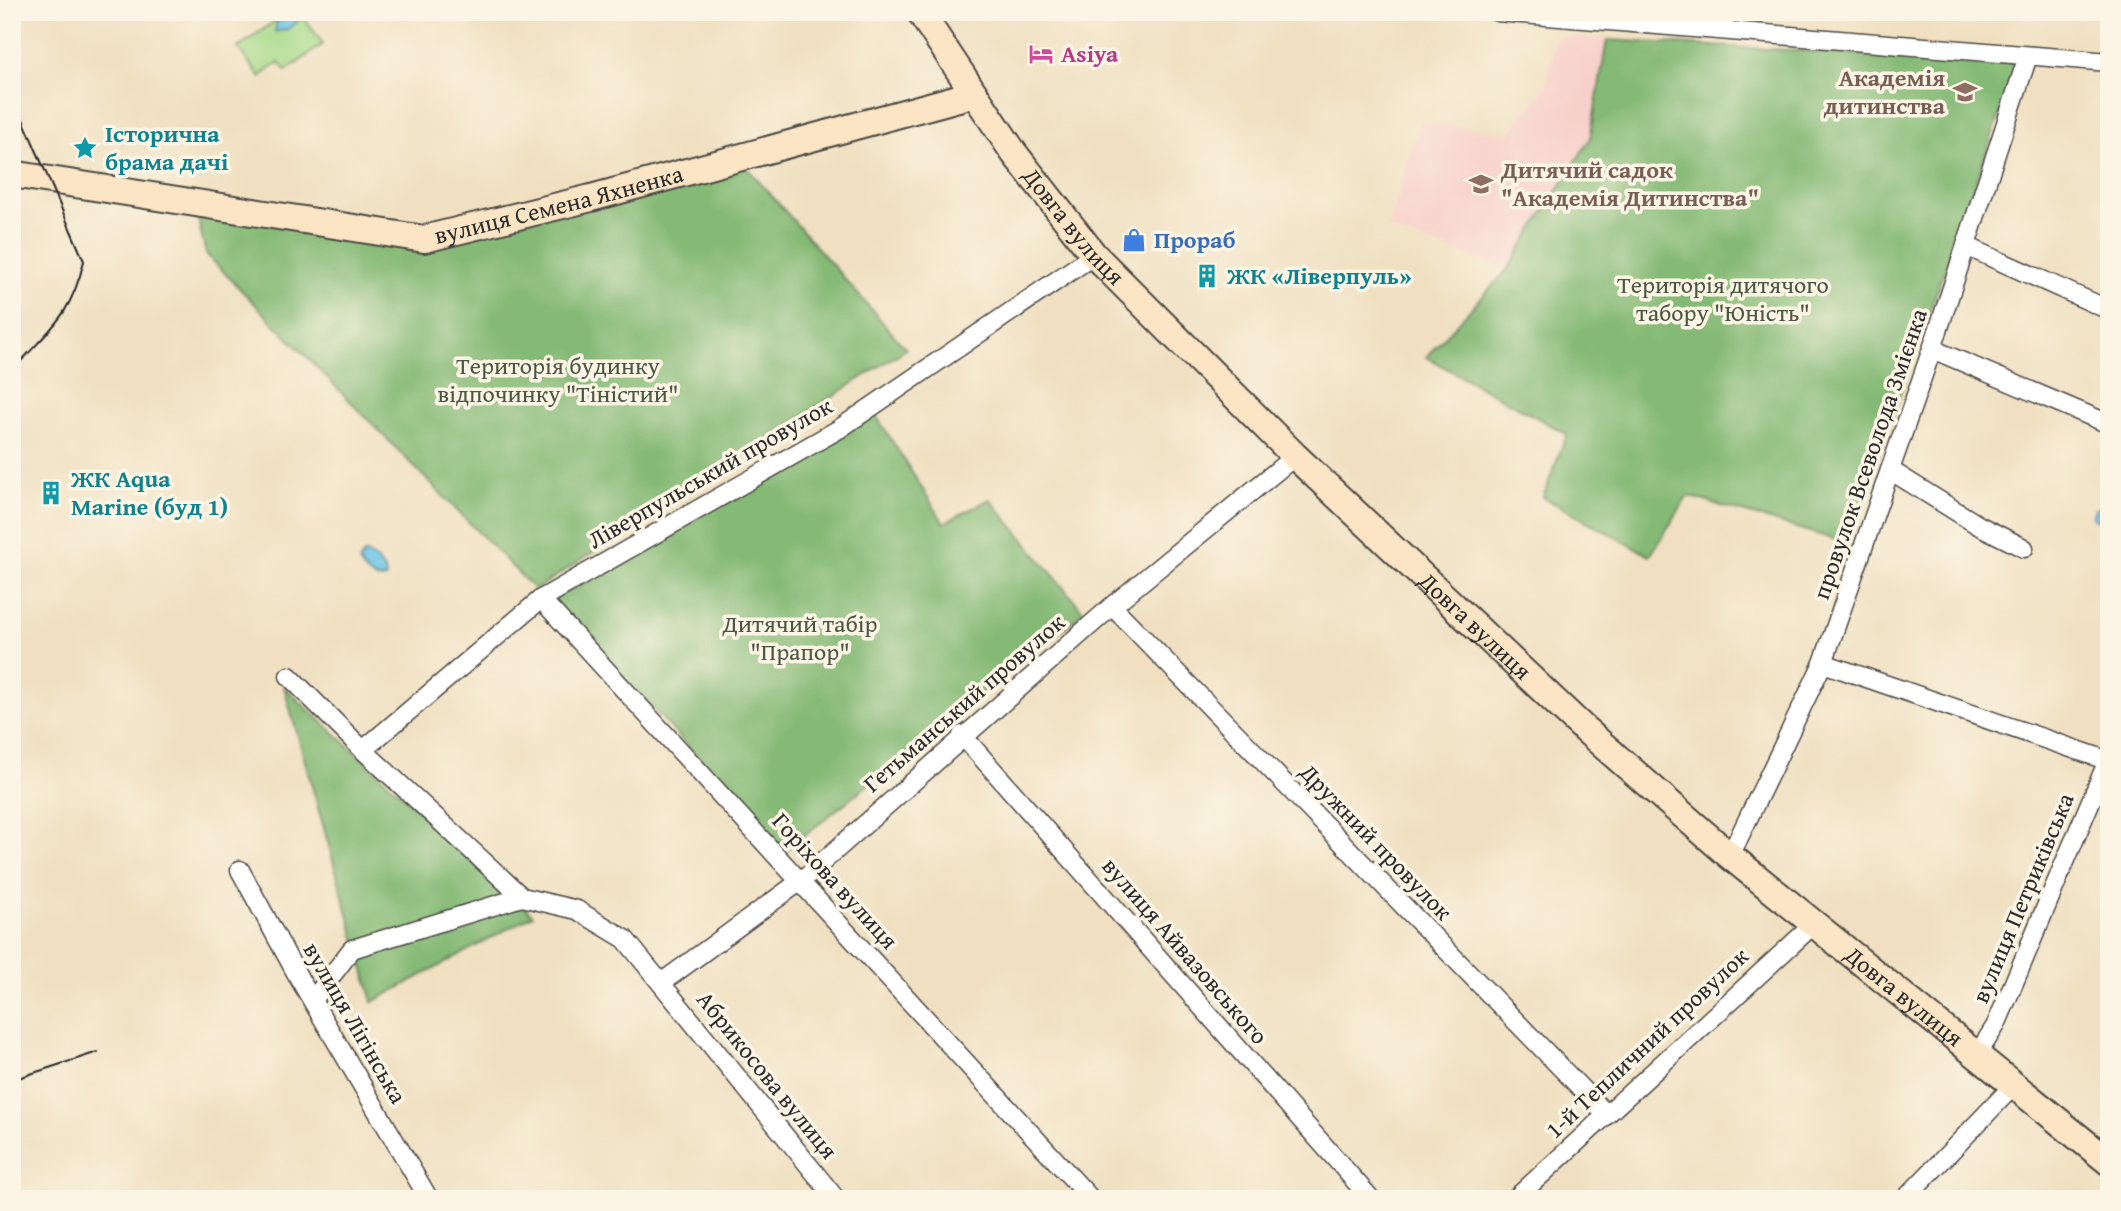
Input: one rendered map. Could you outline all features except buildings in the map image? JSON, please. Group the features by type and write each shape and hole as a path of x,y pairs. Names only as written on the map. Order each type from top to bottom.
{"street":[{"name":"Довга вулиця","path":"920,12 973,94 1094,255 1295,456 1581,726 1730,856 2012,1086 2107,1157"},
{"path":"1497,12 2109,62"},
{"name":"провулок Всеволода Змієнка","path":"1730,856 1823,663 1932,349 2028,57"},
{"name":"вулиця Семена Яхненка","path":"12,174 424,239 591,198 973,94"},
{"path":"1966,246 2109,310"},
{"name":"Ліверпульський провулок","path":"363,750 541,599 839,429 1094,255"},
{"path":"1932,349 2109,424"},
{"name":"Гетьманський провулок","path":"661,982 802,880 962,735 1112,606 1295,456"},
{"path":"1891,470 1978,525 2024,548"},
{"name":"Горіхова вулиця","path":"541,599 802,880 1091,1199"},
{"name":"Дружний провулок","path":"1112,606 1605,1113"},
{"path":"1823,663 2108,760"},
{"path":"289,676 363,750 522,897 352,950 313,1000"},
{"name":"вулиця Айвазовського","path":"962,735 1371,1199"},
{"name":"вулиця Петриківська","path":"1977,1055 1996,1025 2108,760"},
{"name":"вулиця Лігінська","path":"240,870 429,1199"},
{"name":"Абрикосова вулиця","path":"522,897 577,910 625,939 836,1199"},
{"name":"1-й Тепличний провулок","path":"1515,1199 1605,1113 1814,924"},
{"path":"1905,1199 2012,1086"}],"shaded area":[{"name":"Дитячий садок \"Академія Дитинства\"","path":"1557,36 1607,40 1590,139 1508,269 1388,229 1420,122 1509,134 1546,86"}],"green space":[{"path":"287,12 300,12 323,44 286,71 279,62 260,77 238,48"},
{"name":"Територія дитячого табору \"Юність\"","path":"1607,40 2018,63 1847,543 1688,496 1650,556 1543,497 1567,434 1426,357 1508,269 1590,139"},
{"name":"Територія будинку відпочинку \"Тіністий\"","path":"742,162 906,349 535,590 206,254 196,210 424,247"},
{"name":"Дитячий табір \"Прапор\"","path":"875,414 944,523 990,499 1084,612 785,851 552,600"},
{"path":"284,687 533,915 373,1002"}],"water":[{"path":"295,12 300,14 299,20 288,29 275,32 277,22"},
{"path":"2101,507 2109,510 2109,526 2092,518 2095,509"},
{"path":"364,554 379,563 386,578 377,578 367,572 359,562"}],"tram line":[{"path":"12,94 84,261 65,310 48,333 12,371"},
{"path":"12,1080 98,1052"}],"place":[{"name":"Asiya","path":"1041,54"},
{"name":"Академія дитинства","path":"1965,92"},
{"name":"Історична брама дачі","path":"85,148"},
{"name":"Дитячий садок \"Академія Дитинства\"","path":"1481,184"},
{"name":"Прораб","path":"1134,240"},
{"name":"ЖК «Ліверпуль»","path":"1207,276"},
{"name":"ЖК Aqua Marine (буд 1)","path":"51,493"}]}
